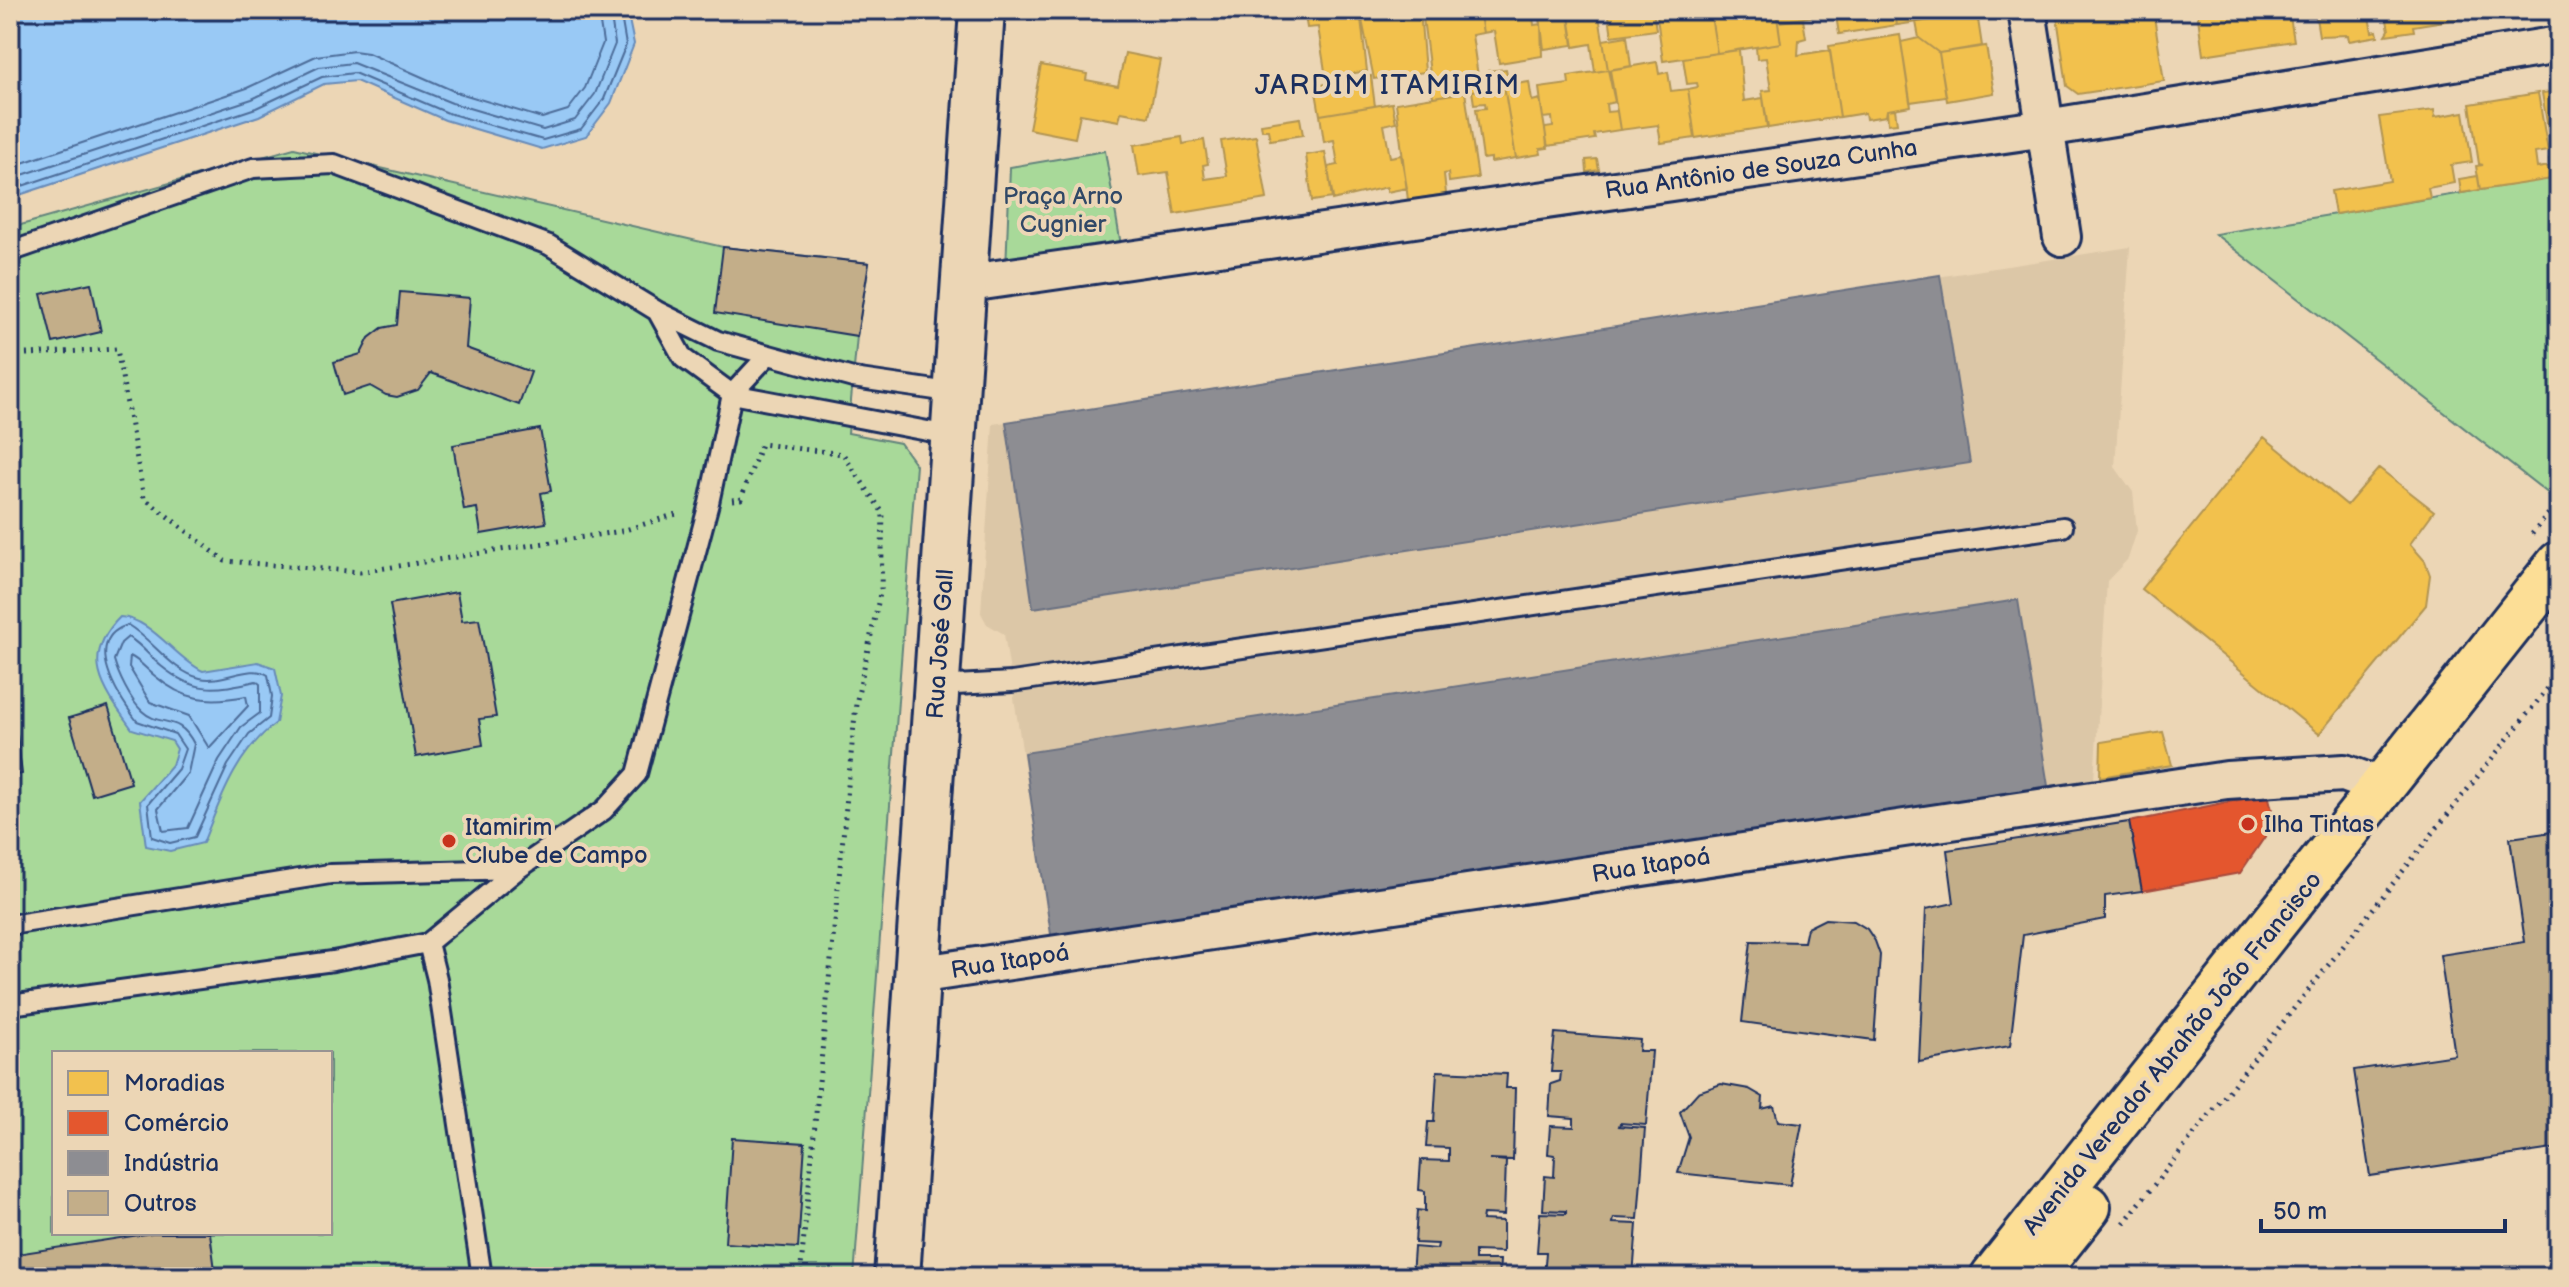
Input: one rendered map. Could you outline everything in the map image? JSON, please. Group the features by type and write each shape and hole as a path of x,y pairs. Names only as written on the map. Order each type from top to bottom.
{"main road":[{"name":"Rua José Gall","path":"897,1277 982,10"},
{"name":"Avenida Vereador Abrahão João Francisco","path":"1993,1277 2385,788 2559,564"},
{"name":"Avenida Vereador Abrahão João Francisco","path":"2032,1277 2559,612"}],"street":[{"path":"2027,10 2062,237"},
{"name":"Rua Antônio de Souza Cunha","path":"962,284 2046,128 2559,45"},
{"name":"Rua Itapoá","path":"916,975 2227,780 2344,773 2385,788"}],"lane":[{"path":"10,252 253,168 334,164 549,245 657,311 718,341 853,378 956,393"},
{"path":"657,311 683,358 732,394 954,436"},
{"path":"10,1005 333,961 428,943 518,869 604,810 637,774 709,503 732,394 768,355"},
{"path":"937,686 1012,682 2063,527"},
{"path":"10,925 330,874 518,869"},
{"path":"428,943 437,979 482,1277"}],"path":[{"path":"10,355 117,349 144,498 225,561 360,572 622,531 709,503 741,499 761,444 843,454 883,513 881,589 856,704 800,1277"},
{"path":"2120,1228 2559,674"}],"shaded area":[{"path":"2130,247 2115,467 2133,492 2137,531 2128,559 2107,581 2094,780 1052,941 1004,634 987,624 981,613 993,424"}],"green space":[{"name":"Itamirim Clube de Campo","path":"294,148 723,247 869,263 857,336 848,433 900,443 916,465 854,1277 10,1277 10,228"},
{"name":"Praça Arno Cugnier","path":"1105,151 1122,251 1006,270 1010,167"},
{"path":"2559,177 2559,482 2549,494 2215,234"}],"water":[{"path":"10,10 627,10 634,44 611,103 586,136 542,149 445,120 356,81 324,84 259,116 10,198"},
{"path":"120,617 131,619 153,631 203,671 258,662 275,668 281,696 276,723 240,762 223,793 203,843 170,851 146,846 140,801 172,765 177,749 172,741 132,729 105,687 98,660 100,646"}],"building: Moradias":[{"path":"1304,10 1360,10 1367,71 1332,77 1325,71 1318,27 1307,28"},
{"path":"1360,10 1420,10 1425,72 1374,79"},
{"path":"1422,10 1479,10 1483,33 1472,35 1480,90 1433,97"},
{"path":"1479,10 1539,10 1540,16 1533,17 1534,25 1541,24 1542,56 1499,63 1494,31 1483,33"},
{"path":"1539,10 1568,10 1573,45 1544,49"},
{"path":"1568,10 1598,10 1608,70 1595,72 1591,44 1574,47"},
{"path":"1608,10 1653,10 1656,30 1612,36"},
{"path":"1656,10 1710,10 1717,53 1663,61"},
{"path":"1710,10 1776,10 1781,43 1717,53"},
{"path":"1776,10 1835,10 1836,13 1778,22"},
{"path":"1835,10 1894,10 1897,25 1839,34"},
{"path":"1894,10 1983,10 1984,12 1897,25"},
{"path":"2056,10 2153,10 2164,81 2078,94 2067,86"},
{"path":"2197,10 2289,10 2294,41 2203,55"},
{"path":"2380,10 2368,12 2372,32 2377,31 2378,36 2349,41 2348,35 2319,36 2316,18 2325,17 2324,11"},
{"path":"2385,10 2517,10 2413,26 2414,31 2386,35 2389,30"},
{"path":"1977,13 1982,46 1939,53 1919,38 1916,22"},
{"path":"1803,19 1806,38 1799,40 1798,55 1830,50 1840,117 1768,128 1762,91 1771,90 1766,58 1757,59 1756,47 1781,43 1778,22"},
{"path":"1900,35 1911,106 1887,110 1886,116 1866,119 1865,113 1840,117 1829,46"},
{"path":"1627,36 1631,66 1608,70 1603,40"},
{"path":"1919,38 1939,53 1946,97 1910,102 1901,42"},
{"path":"1986,46 1994,93 1947,101 1939,53"},
{"path":"1739,50 1744,101 1763,98 1767,127 1695,138 1688,89 1698,87 1697,83 1687,84 1683,58"},
{"path":"1125,53 1160,60 1149,117 1121,112 1119,121 1080,114 1075,138 1029,129 1041,65 1087,74 1086,80 1118,86"},
{"path":"1657,62 1659,74 1668,72 1671,91 1688,89 1695,138 1661,143 1658,125 1620,130 1610,70"},
{"path":"1506,69 1509,85 1491,88 1488,71"},
{"path":"1608,70 1615,102 1606,104 1607,112 1617,111 1620,130 1594,134 1595,139 1547,146 1545,128 1553,127 1552,117 1543,118 1539,88 1569,84 1568,76"},
{"path":"1371,76 1375,106 1320,115 1315,86"},
{"path":"1529,82 1532,101 1540,99 1548,148 1540,149 1541,154 1516,158 1504,86"},
{"path":"1504,86 1516,158 1491,162 1491,158 1483,159 1476,109 1486,108 1485,103 1474,104 1472,91"},
{"path":"2559,91 2559,177 2552,179 2549,159 2553,159 2542,93"},
{"path":"1465,92 1478,178 1449,182 1448,173 1444,174 1446,194 1408,200 1396,103"},
{"path":"2538,93 2548,151 2535,153 2537,168 2550,166 2552,179 2480,190 2476,166 2483,165 2479,164 2470,104"},
{"path":"1392,103 1396,122 1384,125 1390,157 1401,155 1407,188 1387,192 1387,187 1332,200 1328,167 1338,165 1334,140 1324,142 1320,115"},
{"path":"1895,109 1897,123 1888,124 1887,110"},
{"path":"2434,110 2435,117 2464,112 2472,162 2451,165 2454,183 2428,188 2430,198 2335,214 2331,191 2390,181 2379,117"},
{"path":"1300,118 1303,135 1270,140 1268,130 1262,130 1261,124"},
{"path":"1256,136 1267,199 1175,214 1168,172 1139,176 1134,145 1182,137 1183,144 1204,140 1208,164 1203,165 1205,179 1227,176 1221,141"},
{"path":"1325,152 1333,198 1312,201 1306,155"},
{"path":"1597,159 1599,170 1587,172 1586,160"},
{"path":"2478,176 2480,190 2461,193 2459,179"},
{"path":"2264,437 2347,505 2379,468 2434,511 2410,544 2425,561 2430,575 2426,605 2319,734 2141,589"},
{"path":"2163,732 2172,765 2100,777 2101,742"}],"building: Comércio":[{"path":"2268,794 2275,822 2240,873 2142,891 2129,822"}],"building: Indústria":[{"path":"1940,275 1970,463 1033,608 1006,422"},
{"path":"2018,600 2048,786 1052,941 1024,753"}],"building: Outros":[{"path":"723,247 869,263 857,336 715,313"},
{"path":"91,283 101,332 53,343 41,294"},
{"path":"400,292 470,298 466,348 531,372 519,405 431,373 418,390 397,397 370,386 343,395 334,362 361,354 369,338 382,328 397,325"},
{"path":"540,429 551,491 541,493 546,523 481,534 477,508 464,510 453,445"},
{"path":"457,592 462,621 479,619 496,717 479,719 483,745 416,757 390,604"},
{"path":"10,679 22,774 10,776"},
{"path":"108,706 131,783 92,795 69,718"},
{"path":"2129,822 2142,891 2105,896 2105,919 2023,935 2010,1046 1919,1062 1926,909 1954,903 1947,850"},
{"path":"2559,831 2559,1148 2370,1176 2354,1070 2455,1055 2440,955 2525,942 2510,838"},
{"path":"1825,919 1854,921 1867,929 1875,941 1880,955 1874,1040 1742,1022 1751,941 1804,942 1807,928"},
{"path":"1555,1033 1640,1040 1639,1051 1652,1051 1646,1125 1620,1123 1619,1126 1645,1128 1638,1219 1614,1218 1613,1223 1637,1224 1633,1277 1544,1277 1546,1252 1537,1252 1540,1213 1566,1214 1566,1211 1543,1210 1545,1176 1554,1177 1555,1155 1548,1154 1550,1126 1574,1127 1574,1118 1549,1116 1551,1084 1560,1081 1561,1072 1551,1072"},
{"path":"1437,1071 1507,1074 1506,1088 1515,1088 1513,1160 1489,1159 1506,1161 1504,1215 1483,1214 1482,1220 1503,1221 1503,1252 1475,1251 1475,1260 1500,1260 1499,1277 1412,1276 1414,1247 1437,1249 1438,1244 1415,1243 1417,1210 1425,1211 1425,1191 1419,1190 1421,1160 1449,1161 1449,1148 1426,1147 1428,1122 1434,1122"},
{"path":"1721,1084 1749,1089 1763,1097 1762,1109 1774,1106 1778,1121 1802,1124 1790,1185 1678,1173 1689,1137 1680,1112 1698,1092"},
{"path":"732,1138 805,1143 798,1248 725,1243"},
{"path":"139,1235 210,1235 216,1277 10,1277 10,1255"}],"place":[{"name":"Ilha Tintas","path":"2248,824"},
{"name":"Itamirim Clube de Campo","path":"449,841"}],"district":[{"name":"JARDIM ITAMIRIM","path":"1388,84"}]}
